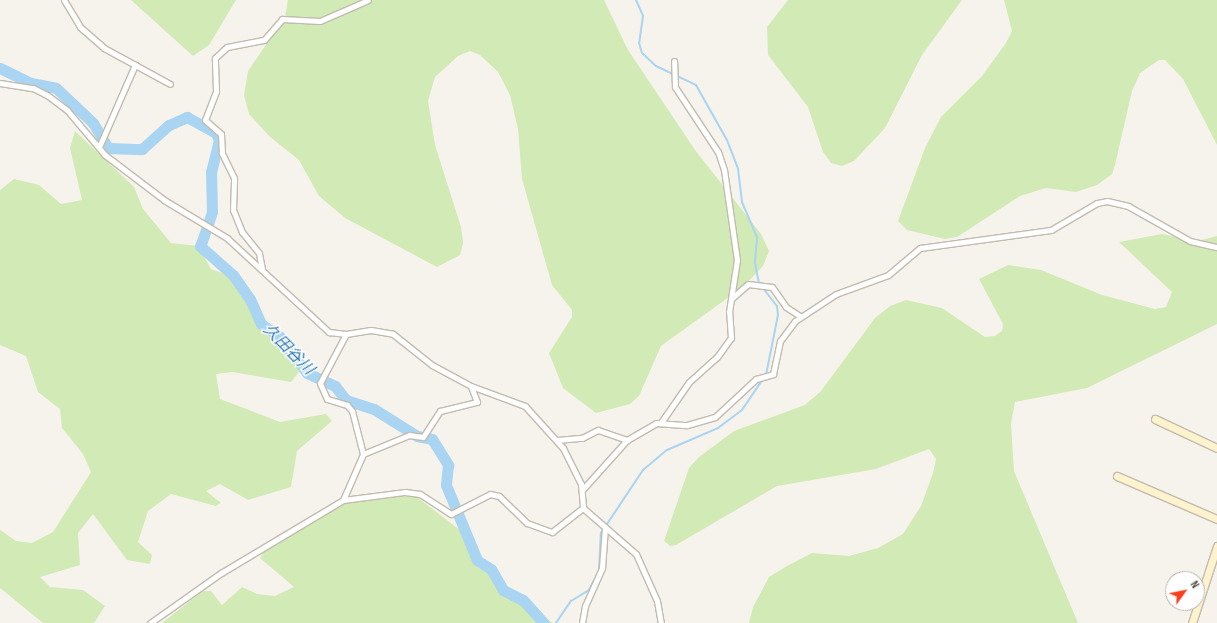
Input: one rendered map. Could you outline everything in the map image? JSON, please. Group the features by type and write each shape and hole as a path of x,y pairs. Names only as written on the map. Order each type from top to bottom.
{"street":[{"path":"64,0 80,27 104,48 170,84"},
{"path":"262,269 259,253 242,232 233,210 234,178 222,153 221,134 205,120 216,91 215,58 227,46 264,40 282,19 320,21 368,0"},
{"path":"583,489 627,440 662,421 689,382 726,347 732,330 732,298 737,260 724,170 718,152 675,87 674,61"},
{"path":"100,145 135,64"},
{"path":"0,83 33,88 47,95 142,184 210,226 262,269 328,332 346,334 371,330 393,334 422,358 471,386 525,406 557,440 583,489 584,508 636,554 644,567 661,623"},
{"path":"662,421 687,425 715,417 756,379 773,374 784,332 800,316 836,294 888,275 920,248 1051,230 1097,203 1107,201 1128,206 1190,241 1217,247"},
{"path":"732,298 736,298 742,287 757,285 772,288 786,307 800,316"},
{"path":"343,500 363,454 352,411 347,405 327,399 320,383 346,334"},
{"path":"363,454 409,435 423,436 440,411 477,402 471,386"},
{"path":"1155,419 1217,448"},
{"path":"557,440 582,438 598,430 627,440"},
{"path":"1117,476 1217,519"},
{"path":"150,623 221,573 343,500 405,492 420,494 451,514 490,494 499,496 527,523 552,532 584,508"},
{"path":"582,623 585,606 602,568 605,527"},
{"path":"1192,623 1217,546"}],"green space":[{"path":"131,0 236,0 209,45 193,56"},
{"path":"288,0 604,0 628,50 695,150 761,234 769,251 763,266 743,287 661,346 639,396 630,404 596,413 563,388 549,353 572,317 572,310 552,285 522,179 518,129 510,95 498,72 480,55 470,51 458,56 435,77 428,101 435,145 461,227 463,243 460,255 437,267 345,218 319,196 299,160 270,137 249,114 244,95 248,71 285,17"},
{"path":"788,0 962,0 922,55 885,128 854,161 842,166 831,163 823,152 808,107 768,55 767,27"},
{"path":"1004,0 1217,0 1217,145 1183,79 1165,60 1159,60 1140,73 1132,91 1112,174 1097,185 1076,192 1046,188 1020,196 957,237 945,239 907,230 898,221 925,148 941,117 982,76 1006,43 1012,31"},
{"path":"75,131 134,187 143,209 171,243 198,246 211,269 230,276 243,291 257,323 286,343 301,369 291,382 232,372 216,374 220,399 280,422 326,414 332,421 297,451 291,487 248,500 220,484 206,491 221,503 216,506 171,494 148,511 138,542 152,555 150,564 127,560 93,514 78,533 80,565 40,577 50,587 83,590 105,606 94,623 43,623 0,588 0,530 16,541 32,543 53,532 91,472 83,454 62,428 60,409 38,392 26,356 0,345 0,190 14,179 39,185 61,204 82,200 70,148"},
{"path":"1162,234 1198,241 1217,236 1217,324 1087,388 1015,402 1011,424 1014,471 1078,623 749,623 753,607 769,577 787,566 812,553 849,556 878,548 903,534 921,506 933,473 936,459 929,449 876,469 777,486 676,545 670,546 664,541 689,468 699,457 734,431 805,405 821,391 875,318 890,306 906,300 942,308 985,337 995,336 1002,331 1003,324 979,279 1008,265 1041,270 1102,295 1155,309 1166,307 1172,292 1119,242"},
{"path":"413,494 461,531 474,556 490,572 503,593 553,623 162,623 203,591 211,591 222,605 242,587 257,594 275,596 294,587 260,558 267,547 345,504 367,496"}],"waterway":[{"path":"636,0 643,16 639,43 642,53 656,66 696,85 727,140 738,169 742,202 757,238 755,263 759,284"},
{"name":"久田谷川","path":"0,68 31,83 56,88 93,123 108,148 142,149 169,125 187,117 216,133 219,140 211,171 212,212 200,246 233,275 250,299 261,324 280,337 307,373 335,386 346,400 374,409 417,436 432,439 448,465 446,485 477,560 491,569 503,590 523,600 544,623"},
{"path":"762,287 777,306 778,315 766,375"},
{"path":"599,569 601,533 643,470 667,450 718,428 742,410 763,379"},
{"path":"556,623 571,601 589,590 594,580"}]}
